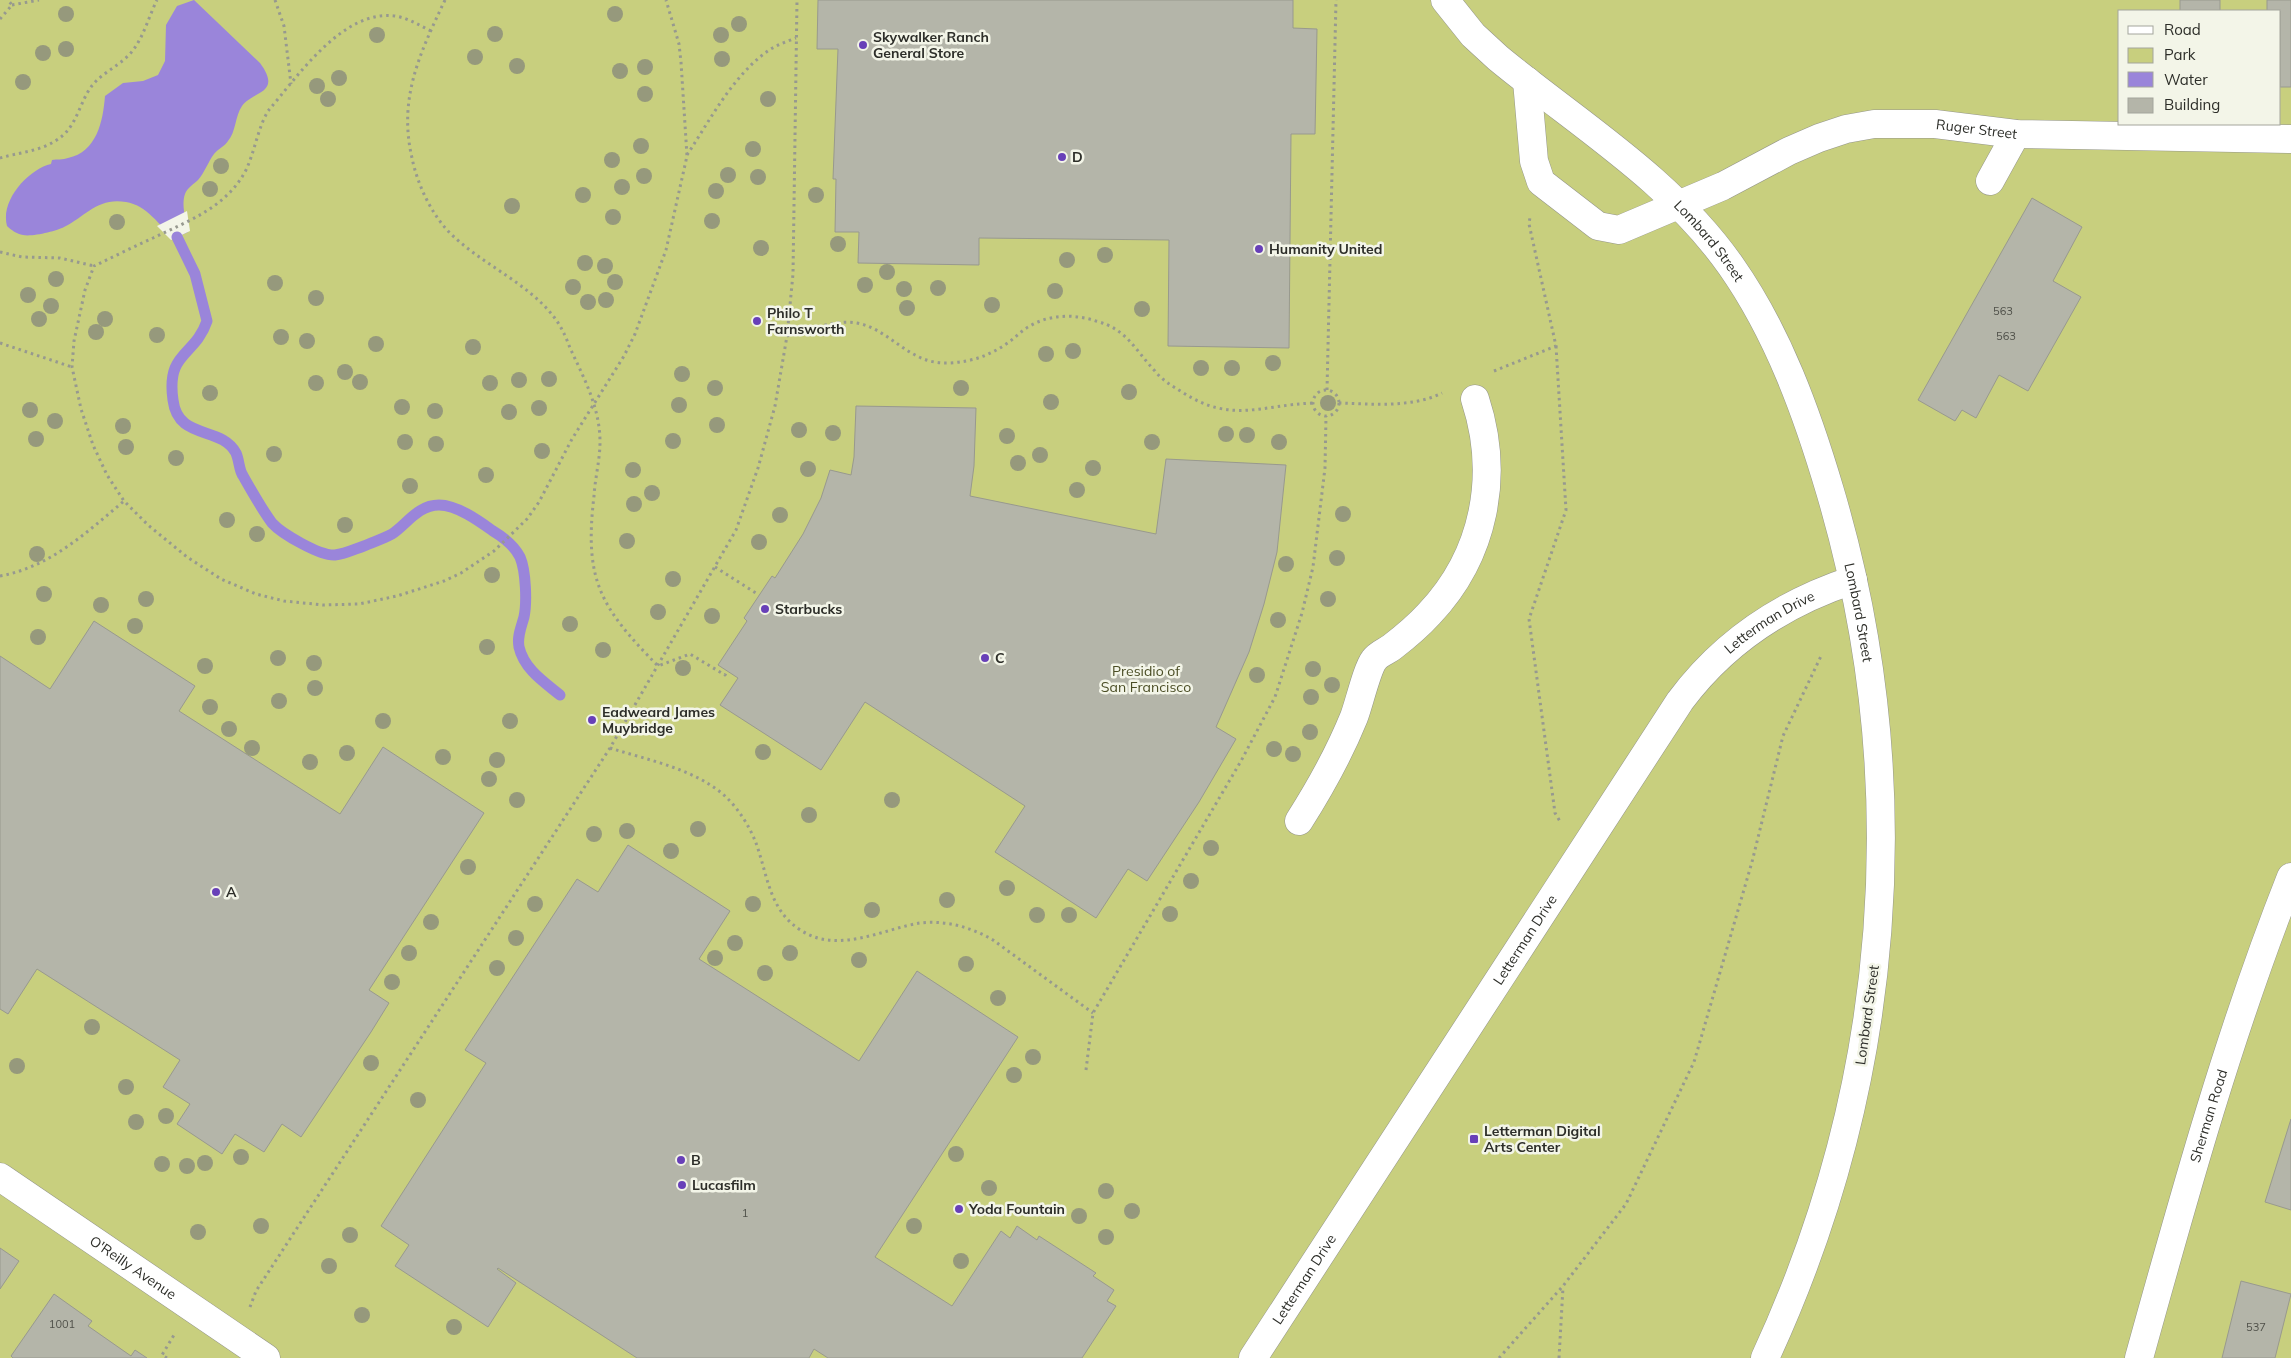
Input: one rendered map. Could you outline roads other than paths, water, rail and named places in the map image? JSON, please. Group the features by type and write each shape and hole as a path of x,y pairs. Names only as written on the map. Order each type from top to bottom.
{"street":[{"name":"Lombard Street","path":"1445,0 1473,35 1527,81 1631,162 1680,205 1708,236 1748,292 1786,367 1802,406 1819,454 1853,580 1873,689 1882,814 1881,883 1876,956 1866,1031 1853,1103 1834,1175 1811,1246 1784,1317 1764,1358"},
{"name":"Ruger Street","path":"1527,81 1534,161 1541,182 1598,226 1619,230 1723,186 1789,151 1846,129 1874,124 1906,123 1967,127 2016,134 2291,139"},
{"path":"1990,181 2016,134"},
{"path":"1299,821 1340,749 1355,715 1374,660 1428,615 1449,592 1467,561 1480,528 1484,509 1487,472 1483,423 1475,399"},
{"name":"Letterman Drive","path":"1253,1358 1680,701 1697,678 1717,657 1767,619 1790,605 1812,595 1853,580"},
{"name":"Sherman Road","path":"2139,1358 2193,1166 2267,938 2291,877"},
{"name":"O'Reilly Avenue","path":"0,1177 266,1358"}],"water":[{"path":"194,0 260,63 268,81 267,86 263,90 242,106 231,137 214,154 198,180 186,192 184,208 188,232 173,239 152,216 140,207 116,201 93,208 72,223 50,232 23,235 10,229 7,226 6,216 12,196 18,187 34,172 51,164 52,160 66,159 78,155 86,149 97,134 105,96 123,83 143,81 158,75 165,61 166,25 177,6"}],"waterway":[{"path":"177,237 195,274 207,321 202,333 183,356 174,372 172,384 173,400 177,413 183,422 229,444 236,453 242,474 272,523 292,538 320,552 335,555 346,553 382,539 392,534 425,508 439,505 453,508 475,518 501,536 518,553 524,570 525,604 519,647 525,662 535,674 560,695"}],"place":[{"name":"Skywalker Ranch General Store","path":"863,45"},
{"name":"D","path":"1062,157"},
{"name":"Humanity United","path":"1259,249"},
{"name":"Philo T Farnsworth","path":"757,321"},
{"name":"Starbucks","path":"765,609"},
{"name":"C","path":"985,658"},
{"name":"Eadweard James Muybridge","path":"592,720"},
{"name":"A","path":"216,892"},
{"name":"Letterman Digital Arts Center","path":"1474,1139"},
{"name":"B","path":"681,1160"},
{"name":"Lucasfilm","path":"682,1185"},
{"name":"Yoda Fountain","path":"959,1209"}],"park label":[{"name":"Presidio of San Francisco","path":"1146,680"}]}
